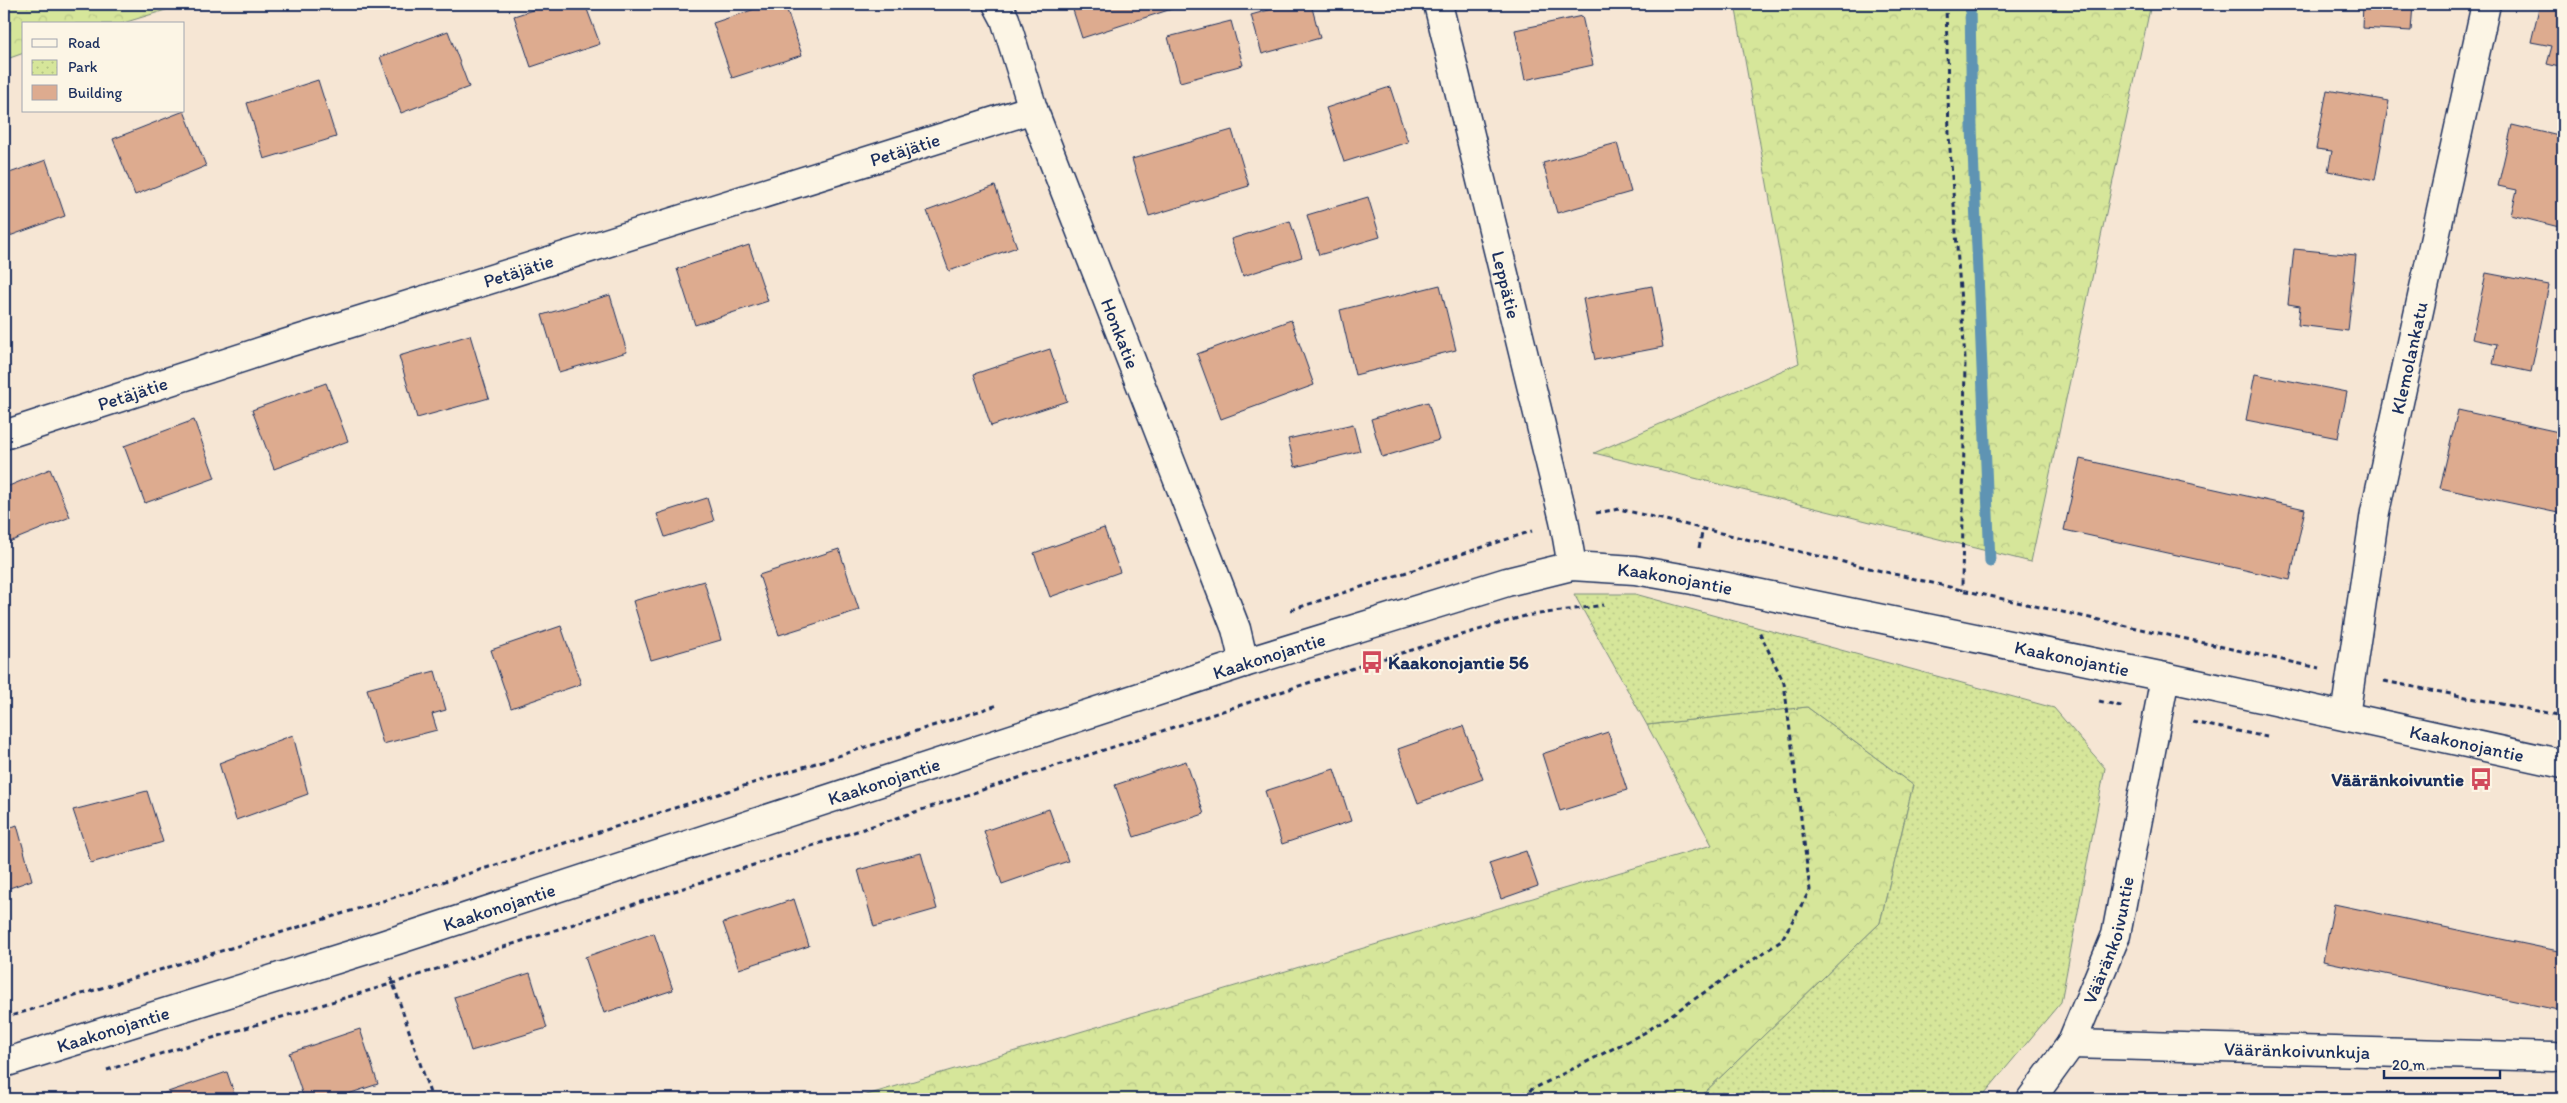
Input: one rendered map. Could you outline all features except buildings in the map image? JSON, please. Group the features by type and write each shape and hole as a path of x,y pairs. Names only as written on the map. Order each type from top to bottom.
{"street":[{"name":"Honkatie","path":"997,4 1005,19 1033,109 1236,629 1244,663"},
{"name":"Leppätie","path":"1438,4 1564,520 1572,566"},
{"name":"Klemolankatu","path":"2345,716 2375,512 2486,4"},
{"name":"Petäjätie","path":"4,435 281,345 1033,109"},
{"name":"Kaakonojantie","path":"4,1063 379,946 1244,663 1508,582 1572,566 1636,570 1693,580 2165,677 2345,716 2403,731 2563,764"},
{"name":"Vääränkoivuntie","path":"2030,1099 2070,1044 2116,935 2165,677"},
{"name":"Vääränkoivunkuja","path":"2070,1044 2554,1057"}],"path":[{"path":"1946,4 1949,135 1964,359 1962,590"},
{"path":"1288,611 1564,520 1619,508 1962,590 2351,676 2411,685 2563,716"},
{"path":"102,1071 394,983 1347,670 1525,616 1609,604"},
{"path":"1513,1099 1644,1033 1781,941 1810,890 1784,683 1757,627"},
{"path":"2090,699 2158,716 2276,739"},
{"path":"4,1018 370,905 998,704"},
{"path":"370,905 379,946 394,983 432,1099"}],"green space":[{"path":"4,4 185,4 126,22 22,22 22,54 4,60"},
{"path":"1735,4 2151,4 2031,562 1594,453 1799,363"},
{"path":"1574,594 1635,594 2054,708 2105,768 2061,1002 1980,1099 1698,1099 1880,923 1913,785 1807,707 1647,725"},
{"path":"1807,707 1913,785 1880,923 1698,1099 853,1099 1712,845 1647,725"}],"waterway":[{"path":"1970,4 1972,127 1990,562"}],"place":[{"name":"Kaakonojantie 56","path":"1372,662"},
{"name":"Vääränkoivuntie","path":"2481,779"}]}
